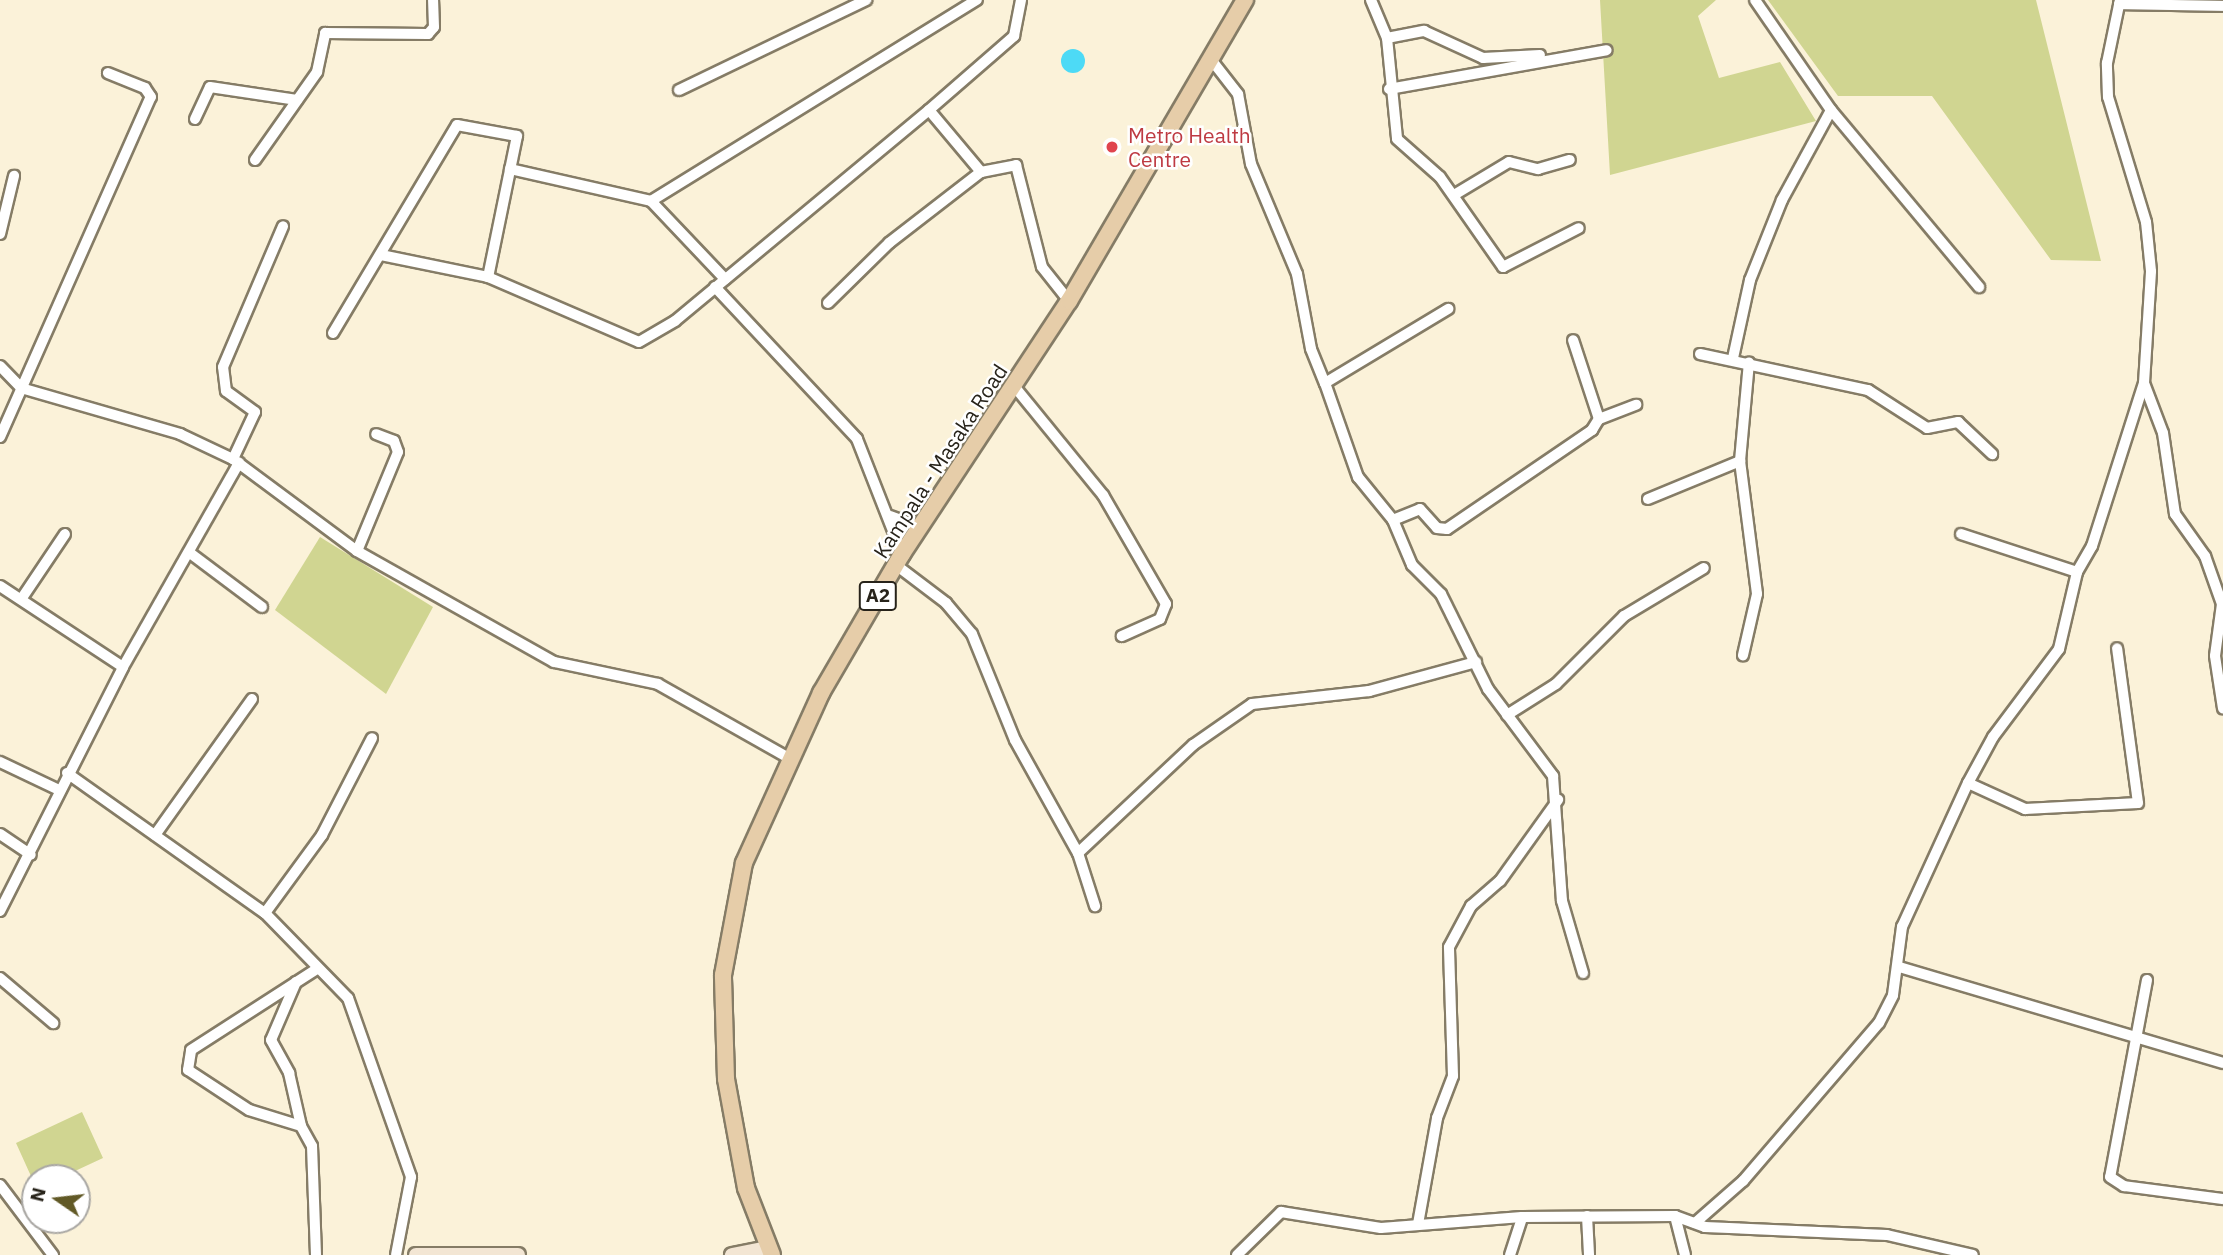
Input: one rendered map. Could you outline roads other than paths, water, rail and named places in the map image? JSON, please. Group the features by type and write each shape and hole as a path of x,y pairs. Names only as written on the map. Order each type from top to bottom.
{"main road":[{"name":"Kampala - Masaka Road","path":"770,1252 733,1133 723,975 744,863 788,757 899,560 1069,301 1213,62 1245,0"},
{"path":"732,1255 770,1252"},
{"path":"416,1255 518,1255"}],"street":[{"path":"255,160 320,66 325,33 428,34 434,27 433,0"},
{"path":"679,90 866,0"},
{"path":"651,201 976,0"},
{"path":"381,255 488,277 639,342 725,279 1014,36 1021,0"},
{"path":"1371,0 1387,38 1389,89 1397,139 1454,195 1503,267 1579,228"},
{"path":"1755,0 1831,110 1979,287"},
{"path":"1695,1223 1743,1181 1799,1110 1863,1046 1893,995 1899,967 1902,927 1968,783 1993,737 2059,649 2077,572 2092,546 2144,383 2151,271 2146,222 2108,97 2119,2 2223,6"},
{"path":"1387,38 1424,31 1483,58 1540,55"},
{"path":"1389,89 1523,70 1607,50"},
{"path":"1213,62 1238,94 1251,164 1297,274 1325,383 1358,477 1393,520 1404,553 1441,594 1507,715 1553,776 1558,800 1562,901 1583,973"},
{"path":"0,437 151,97 145,88 108,73"},
{"path":"195,119 210,87 297,100"},
{"path":"929,110 981,172"},
{"path":"1733,358 1750,280 1782,200 1831,110"},
{"path":"333,333 381,255 453,127 516,135 488,277"},
{"path":"1454,195 1509,162 1538,169 1570,160"},
{"path":"510,169 651,201 725,279"},
{"path":"828,303 889,243 981,172 1021,169 1042,267 1069,301"},
{"path":"0,234 14,176"},
{"path":"0,911 31,855 67,773 123,667 190,553 236,461 255,412 226,391 223,367 283,226"},
{"path":"715,287 857,439 890,516 899,560 939,597 972,634 1015,740 1078,853 1095,906"},
{"path":"1325,383 1448,309"},
{"path":"1573,341 1599,419"},
{"path":"1700,354 1733,358 1868,390 1927,428 1958,422 1992,454"},
{"path":"1743,654 1757,594 1740,461 1749,362"},
{"path":"0,366 21,388 180,434 236,461 357,551 554,662 658,684 788,757"},
{"path":"2144,383 2163,433 2175,514 2205,556 2222,605 2215,656 2223,708"},
{"path":"1014,386 1103,495 1166,604 1160,619 1122,636"},
{"path":"1393,520 1420,509 1437,528 1447,529 1583,438 1599,419 1636,405"},
{"path":"357,551 398,452 394,441 376,434"},
{"path":"1648,499 1740,461"},
{"path":"890,516 920,527"},
{"path":"22,598 65,534"},
{"path":"1961,534 2077,572"},
{"path":"190,553 262,607"},
{"path":"1507,715 1556,684 1624,616 1704,568"},
{"path":"0,586 123,667"},
{"path":"1968,783 2025,809 2138,803 2117,648"},
{"path":"1078,853 1194,745 1252,704 1369,691 1476,662"},
{"path":"155,835 251,699"},
{"path":"265,913 323,835 372,738"},
{"path":"0,762 59,790"},
{"path":"67,773 265,913 318,968 357,1014 411,1177 396,1255"},
{"path":"1418,1224 1437,1118 1453,1076 1449,947 1471,906 1500,881 1558,800"},
{"path":"0,834 31,855"},
{"path":"1899,967 2136,1034 2223,1063"},
{"path":"301,1126 249,1110 188,1070 191,1050 318,968"},
{"path":"0,978 53,1023"},
{"path":"2147,981 2110,1177 2124,1186 2223,1199"},
{"path":"296,982 271,1041 289,1073 301,1126 312,1146 316,1255"},
{"path":"0,1185 53,1255"},
{"path":"1237,1255 1280,1212 1381,1228 1522,1217 1675,1216 1695,1223 1802,1235 1887,1235 1973,1255"},
{"path":"1587,1216 1589,1255"},
{"path":"1675,1216 1685,1255"},
{"path":"1510,1255 1522,1217"}],"water":[{"path":"1073,49 1084,56 1085,61 1078,72 1073,73 1062,66 1061,61 1068,50"}],"place":[{"name":"Metro Health Centre","path":"1112,147"}]}
